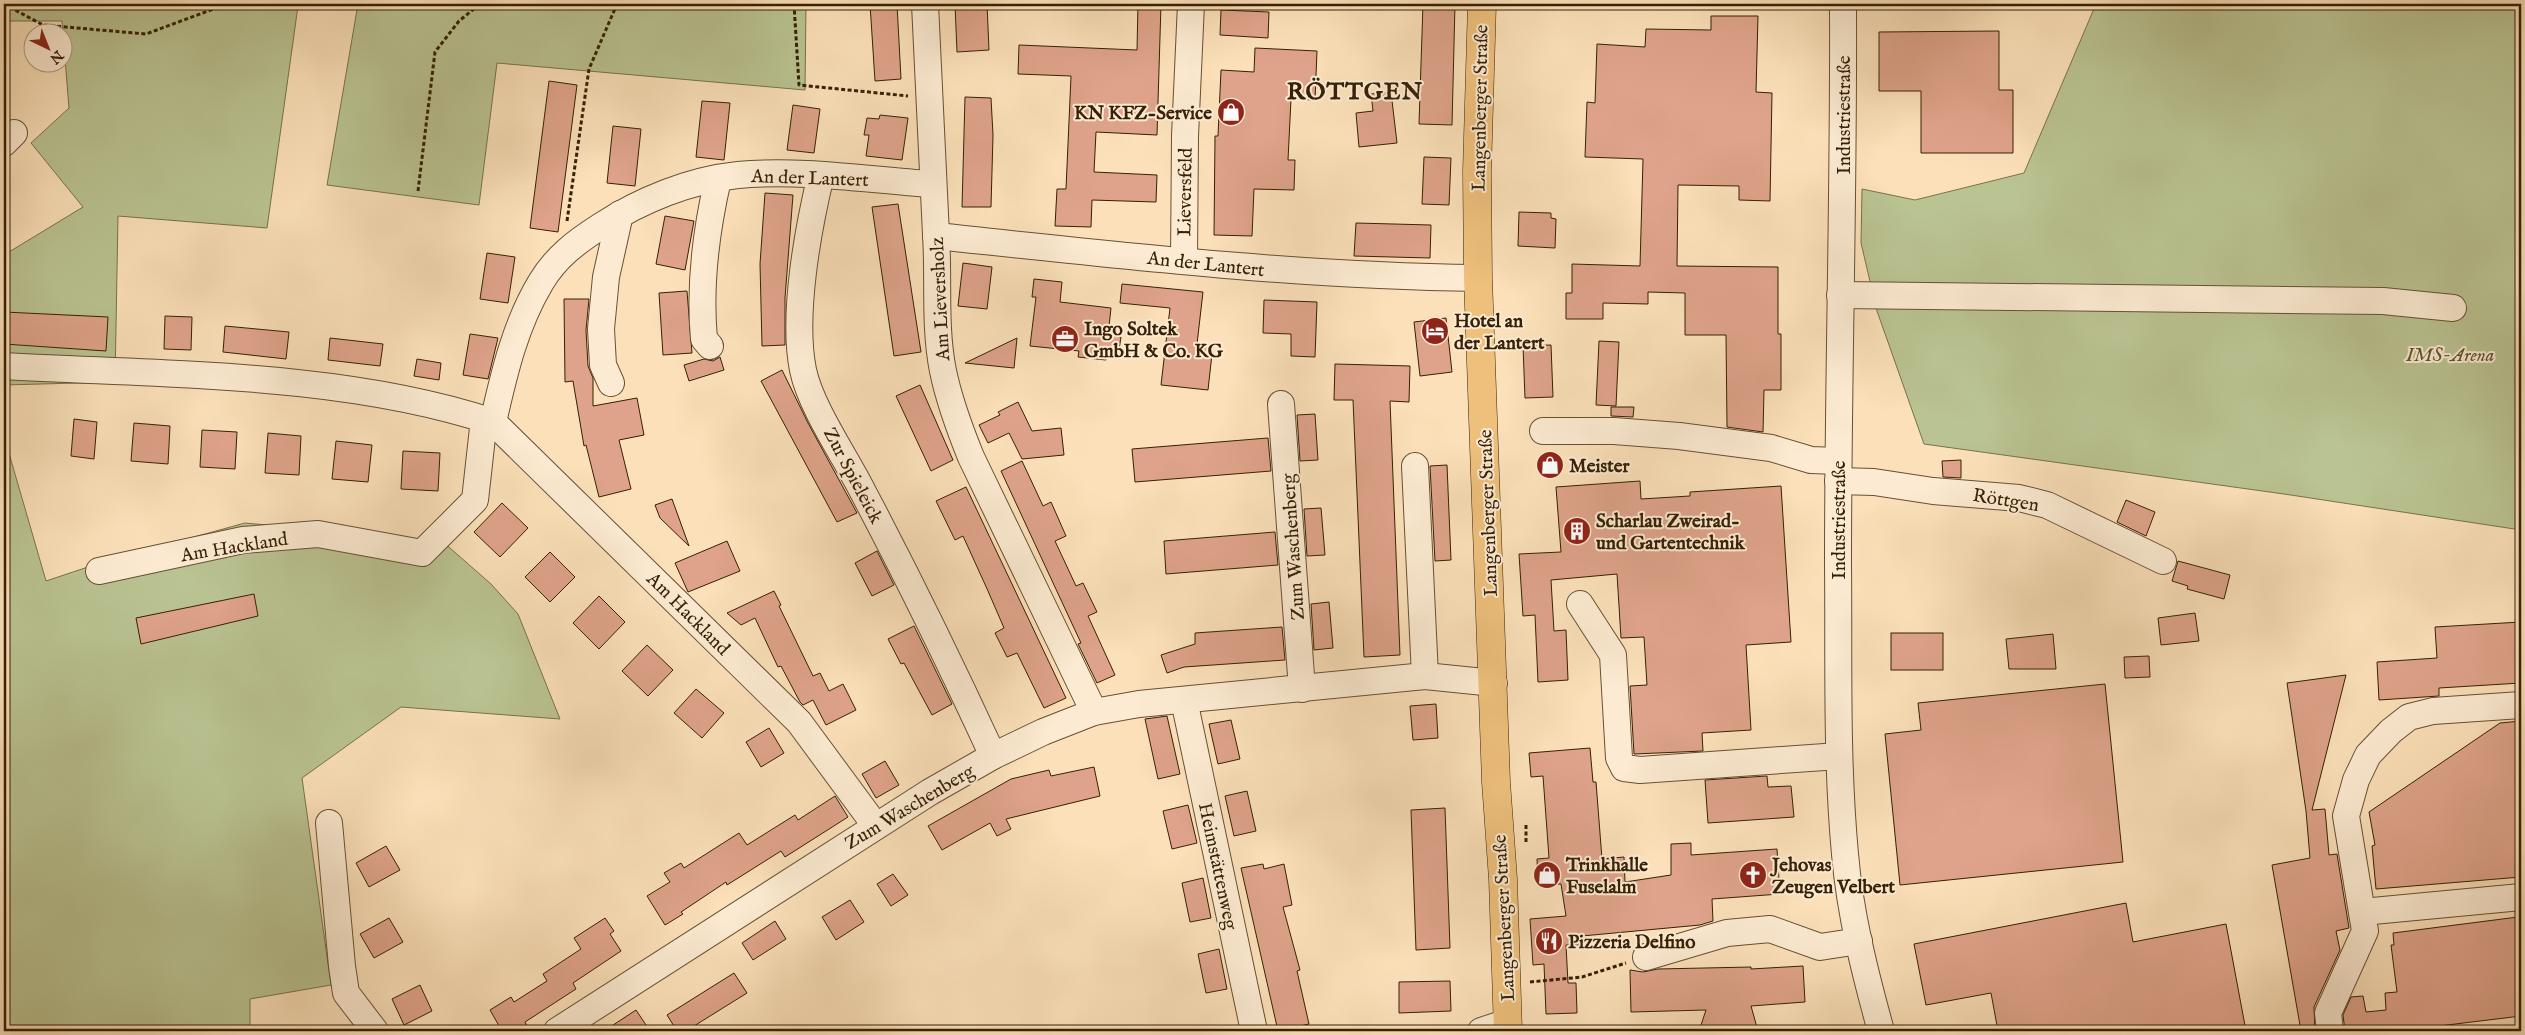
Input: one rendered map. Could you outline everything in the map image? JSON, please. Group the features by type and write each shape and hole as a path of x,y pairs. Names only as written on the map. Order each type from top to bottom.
{"main road":[{"name":"Langenberger Straße","path":"1482,4 1478,278 1494,683 1496,782 1503,880 1508,1027"}],"street":[{"name":"Am Lieversholz","path":"925,4 931,184 936,236 936,300 943,370 959,429 970,457 1094,712"},
{"name":"Lieversfeld","path":"1184,260 1185,136 1192,4"},
{"name":"Industriestraße","path":"1843,4 1838,471 1839,756 1845,856 1859,941 1881,1031"},
{"name":"An der Lantert","path":"488,420 520,322 541,282 568,248 620,214 673,190 738,175 821,175 931,184"},
{"name":"Zur Spieleick","path":"821,175 812,211 802,288 801,348 803,370 820,411 928,618 993,756"},
{"path":"710,346 704,339 702,280 711,207 718,179"},
{"path":"611,383 602,365 601,328 606,276 620,214"},
{"name":"An der Lantert","path":"936,236 1283,271 1384,277 1478,278"},
{"path":"1840,295 2384,301 2453,308"},
{"name":"Am Hackland","path":"4,366 217,376 338,388 449,409 488,420 799,722 875,825"},
{"name":"Zum Waschenberg","path":"1281,404 1302,690"},
{"name":"Am Hackland","path":"99,571 243,540 318,534 422,553 475,500 488,420"},
{"name":"Röttgen","path":"1543,431 1614,431 1679,436 1771,448 1874,482 1932,491 2019,498 2047,505 2163,561"},
{"path":"1415,466 1425,676"},
{"path":"1580,604 1613,655 1619,758 1624,768 1640,770 1839,756"},
{"name":"Zum Waschenberg","path":"557,1031 875,825 993,756 1094,712 1140,704 1302,690 1425,676 1494,683"},
{"name":"Heimstättenweg","path":"1184,700 1254,1031"},
{"path":"2330,1031 2328,1013 2365,931 2346,816 2356,780 2368,755 2380,741 2409,717 2433,711 2521,705"},
{"path":"329,823 346,994 375,1031"},
{"path":"2362,912 2521,897"},
{"path":"1646,957 1727,933 1770,929 1820,947 1859,941"},
{"name":"Langenberger Straße","path":"1481,1031 1508,1027"}],"path":[{"path":"4,4 43,25 146,34 227,4"},
{"path":"418,192 435,52 459,21 480,4"},
{"path":"568,248 566,226 589,69 617,4"},
{"path":"794,4 799,85 928,99"},
{"path":"1507,984 1582,977 1646,957"}],"green space":[{"path":"4,4 302,4 298,6 267,228 118,216 115,382 4,385 4,255 83,207 31,143 69,108 66,72 72,72 72,22 4,21"},
{"path":"358,4 806,4 805,90 497,63 479,205 327,185"},
{"name":"IMS-Arena","path":"2096,4 2521,4 2521,530 2284,494 1924,444 1877,311 1861,243 1862,189 1915,200 2024,173"},
{"path":"4,436 46,581 103,562 245,523 442,541 491,584 518,614 560,719 401,707 302,778 331,985 250,999 250,1031 4,1031"}],"building":[{"path":"870,4 897,4 901,79 875,81"},
{"path":"955,4 987,4 989,50 957,52"},
{"path":"1138,4 1161,4 1157,135 1096,132 1094,172 1157,175 1156,202 1092,200 1091,227 1055,226 1057,189 1066,189 1071,76 1018,74 1019,45 1137,50"},
{"path":"1423,4 1455,4 1452,125 1419,124"},
{"path":"1221,10 1269,12 1268,38 1220,35"},
{"path":"1711,16 1758,16 1756,92 1772,93 1770,201 1739,200 1739,186 1678,185 1677,266 1778,267 1778,334 1781,334 1781,390 1764,390 1763,432 1727,427 1726,335 1685,335 1685,293 1648,292 1648,304 1603,303 1603,319 1566,319 1566,293 1572,293 1572,264 1640,266 1643,159 1585,157 1587,102 1595,103 1597,44 1645,47 1646,29 1711,30"},
{"path":"1999,31 1999,90 2013,90 2013,153 1921,153 1921,91 1879,91 1879,32"},
{"path":"1255,48 1317,51 1315,100 1291,99 1288,160 1295,160 1294,190 1254,189 1252,236 1214,235 1215,136 1218,136 1221,70 1254,72"},
{"path":"549,81 577,85 558,232 530,228"},
{"path":"1391,92 1397,143 1359,147 1356,113 1373,111 1371,94"},
{"path":"965,97 991,98 993,135 991,207 962,207"},
{"path":"702,101 730,103 724,160 696,157"},
{"path":"793,105 820,109 814,153 787,150"},
{"path":"880,115 908,118 902,160 866,156 869,135 864,135 867,118 879,119"},
{"path":"613,126 641,129 635,186 607,183"},
{"path":"1424,157 1451,158 1449,205 1422,204"},
{"path":"765,193 793,195 785,298 785,345 762,346 760,264"},
{"path":"898,204 921,352 894,356 872,207"},
{"path":"1519,212 1551,213 1551,218 1556,219 1555,248 1518,246"},
{"path":"665,216 694,221 685,270 656,264"},
{"path":"1356,223 1431,225 1430,258 1354,256"},
{"path":"487,253 515,257 508,303 480,299"},
{"path":"963,263 992,267 987,309 958,306"},
{"path":"1034,279 1062,282 1060,302 1111,308 1108,335 1121,337 1118,356 1106,355 1106,360 1078,357 1079,351 1030,346 1036,297 1032,297"},
{"path":"1122,284 1203,292 1197,344 1213,345 1208,390 1161,385 1170,308 1120,303"},
{"path":"687,291 692,353 663,355 659,293"},
{"path":"564,299 589,299 586,330 588,366 593,378 593,406 637,398 644,435 619,440 631,489 599,497 586,445 584,446 573,381 565,382"},
{"path":"1264,300 1317,302 1315,357 1291,356 1291,334 1263,333"},
{"path":"4,312 108,317 106,351 4,344"},
{"path":"165,316 192,317 191,350 164,349"},
{"path":"1446,318 1452,372 1420,376 1414,322"},
{"path":"225,326 289,332 286,359 223,352"},
{"path":"470,334 498,338 488,379 463,375"},
{"path":"330,338 383,344 380,366 328,360"},
{"path":"1017,338 1014,368 965,363"},
{"path":"1599,341 1619,342 1616,406 1596,405"},
{"path":"1551,345 1553,397 1525,398 1523,346"},
{"path":"720,357 724,370 689,381 684,365 704,359 713,361"},
{"path":"417,359 441,363 439,380 414,376"},
{"path":"1335,364 1410,366 1409,402 1390,401 1400,655 1364,657 1353,400 1334,400"},
{"path":"782,370 808,423 857,513 837,522 761,381"},
{"path":"920,385 953,460 931,471 896,396"},
{"path":"1018,402 1032,431 1061,428 1064,455 1022,459 1009,433 988,443 979,425 1000,415 998,412"},
{"path":"1611,407 1634,407 1633,417 1611,416"},
{"path":"1315,414 1318,460 1300,461 1297,415"},
{"path":"74,419 97,422 94,459 71,456"},
{"path":"134,423 170,426 168,464 131,461"},
{"path":"202,430 237,432 235,469 200,467"},
{"path":"268,433 301,436 299,475 265,473"},
{"path":"1268,438 1271,471 1135,482 1132,449"},
{"path":"336,441 372,445 368,482 332,479"},
{"path":"403,451 440,453 438,491 401,489"},
{"path":"1961,460 1961,478 1943,477 1942,461"},
{"path":"1022,461 1043,506 1051,502 1066,536 1055,541 1076,586 1083,583 1097,612 1088,616 1115,675 1097,683 1078,644 1081,643 1001,471"},
{"path":"1447,465 1451,560 1435,561 1430,466"},
{"path":"1640,481 1641,499 1690,496 1690,492 1781,486 1791,642 1746,645 1751,730 1702,733 1703,751 1634,754 1630,686 1647,685 1644,637 1621,638 1617,574 1551,580 1554,631 1566,630 1568,680 1538,682 1535,615 1523,616 1519,554 1561,552 1556,487"},
{"path":"966,487 1066,698 1044,708 1017,653 1007,657 995,633 1004,628 963,536 955,540 936,501"},
{"path":"672,499 689,546 660,518 655,505"},
{"path":"2126,500 2155,512 2146,536 2117,522"},
{"path":"502,503 528,528 500,557 474,532"},
{"path":"1321,508 1325,555 1307,556 1304,509"},
{"path":"1275,532 1278,565 1166,574 1164,541"},
{"path":"727,541 740,571 688,592 675,563"},
{"path":"877,551 894,585 872,596 855,563"},
{"path":"550,552 575,577 550,602 525,577"},
{"path":"2178,561 2230,575 2224,599 2187,589 2188,586 2172,581"},
{"path":"774,591 781,605 779,606 813,676 820,673 829,691 843,684 856,710 826,725 813,700 803,705 800,702 781,666 778,667 755,618 741,625 727,613"},
{"path":"254,594 258,616 141,644 136,618"},
{"path":"599,596 625,622 599,649 573,623"},
{"path":"1329,602 1333,648 1314,650 1311,604"},
{"path":"2195,613 2199,641 2161,645 2158,618"},
{"path":"2521,622 2521,683 2439,688 2439,696 2379,700 2377,662 2437,658 2435,627"},
{"path":"914,626 952,704 932,715 904,663 901,664 888,639"},
{"path":"1282,627 1285,660 1184,667 1167,673 1161,655 1195,644 1195,633"},
{"path":"1891,633 1943,633 1943,670 1891,670"},
{"path":"2053,634 2056,669 2009,669 2006,639"},
{"path":"647,645 673,670 648,696 622,671"},
{"path":"2149,656 2150,677 2125,678 2124,657"},
{"path":"2346,675 2312,810 2325,809 2329,855 2337,854 2349,928 2336,931 2340,950 2314,1007 2315,1031 2301,1031 2272,865 2310,858 2306,811 2287,683"},
{"path":"2105,684 2123,862 1900,885 1885,734 1921,730 1918,703"},
{"path":"696,689 724,713 702,738 674,713"},
{"path":"1436,704 1438,738 1413,740 1410,706"},
{"path":"1167,716 1180,774 1158,779 1145,719"},
{"path":"1231,720 1240,759 1218,764 1209,724"},
{"path":"2521,721 2521,877 2376,889 2372,846 2375,845 2369,812 2500,723"},
{"path":"769,728 784,753 761,767 746,742"},
{"path":"1590,748 1593,782 1596,782 1602,859 1624,857 1625,882 1671,875 1671,844 1691,843 1691,855 1777,849 1780,894 1712,899 1713,921 1700,925 1582,936 1581,945 1566,945 1568,983 1576,983 1577,1013 1546,1014 1544,964 1533,965 1530,919 1566,916 1561,884 1538,885 1537,859 1549,858 1543,776 1531,777 1529,753"},
{"path":"885,761 899,785 876,798 862,774"},
{"path":"1094,767 1100,796 1006,819 1011,829 997,836 990,823 942,850 928,826 1011,779 1049,770 1051,776"},
{"path":"1767,776 1768,787 1791,786 1794,817 1708,823 1705,780"},
{"path":"1247,791 1256,831 1234,836 1225,796"},
{"path":"835,796 848,817 785,857 781,851 727,885 726,882 665,925 647,896 670,882 664,873 681,863 684,868 739,833 747,845 795,815 798,820"},
{"path":"1188,805 1197,843 1172,849 1163,811"},
{"path":"1445,808 1450,948 1416,950 1411,810"},
{"path":"386,846 400,870 369,887 356,863"},
{"path":"1263,864 1264,869 1284,864 1292,905 1283,907 1300,970 1297,971 1309,1024 1278,1031 1241,868"},
{"path":"893,874 908,895 891,906 877,884"},
{"path":"1203,878 1211,918 1190,922 1182,883"},
{"path":"850,900 864,922 836,940 822,917"},
{"path":"2126,903 2133,942 2226,924 2246,1031 2150,1031 2149,1026 2122,1031 1998,1031 1991,993 1926,1005 1914,944"},
{"path":"2518,917 2521,943 2521,1016 2398,1031 2345,1031 2343,1015 2351,997 2363,996 2366,1012 2386,1010 2385,993 2397,992 2391,945 2394,945 2393,933"},
{"path":"389,918 403,942 374,958 360,934"},
{"path":"605,918 614,931 610,934 621,951 573,983 576,989 525,1022 527,1026 518,1031 502,1031 490,1010 511,997 514,1002 547,981 543,974 581,949 574,938"},
{"path":"775,921 786,939 753,960 742,943"},
{"path":"1219,949 1227,989 1206,993 1198,954"},
{"path":"1803,966 1805,1002 1751,1006 1758,1031 1699,1031 1706,1010 1631,1012 1630,970 1643,972 1658,969 1751,967 1751,969"},
{"path":"734,973 747,993 686,1031 677,1031 667,1015"},
{"path":"1450,981 1451,1011 1399,1013 1399,982"},
{"path":"420,985 432,1011 404,1025 392,999"},
{"path":"636,1010 650,1031 604,1031"}],"place":[{"name":"KN KFZ-Service","path":"1231,112"},
{"name":"Hotel an der Lantert","path":"1435,331"},
{"name":"Ingo Soltek GmbH & Co. KG","path":"1065,339"},
{"name":"Meister","path":"1550,465"},
{"name":"Scharlau Zweirad- und Gartentechnik","path":"1577,531"},
{"name":"Trinkhalle Fuselalm","path":"1547,875"},
{"name":"Jehovas Zeugen Velbert","path":"1753,875"},
{"name":"Pizzeria Delfino","path":"1549,941"}],"district":[{"name":"RÖTTGEN","path":"1355,91"}]}
